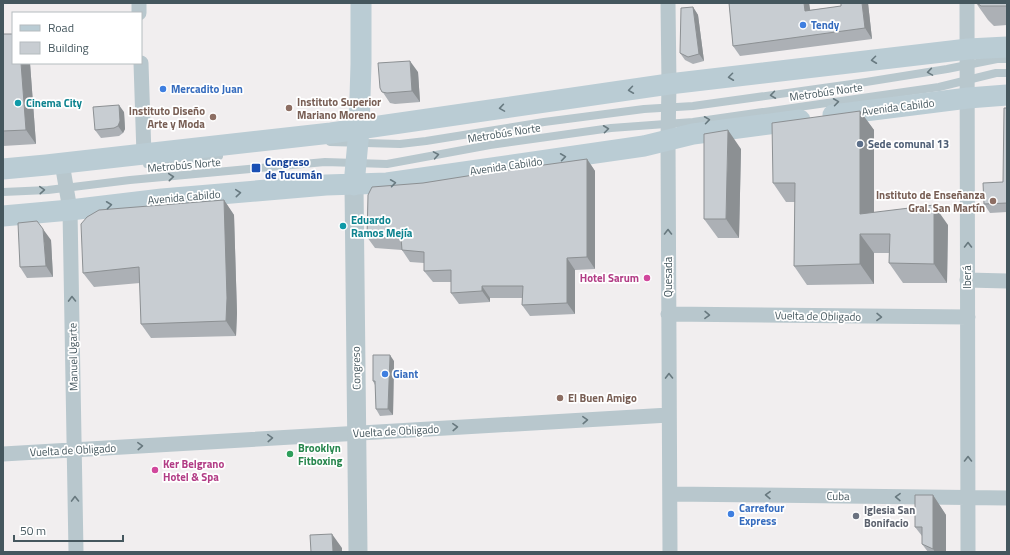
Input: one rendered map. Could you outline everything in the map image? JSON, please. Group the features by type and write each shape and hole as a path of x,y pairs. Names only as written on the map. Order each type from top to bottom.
{"main road":[{"path":"354,185 359,136 361,3"},
{"path":"3,169 64,169 359,136 669,84 968,57 1007,47"},
{"name":"Avenida Cabildo","path":"3,216 162,199 326,185 354,185 395,182 644,146 668,132 693,134 968,89 1007,95"}],"street":[{"name":"Quesada","path":"668,3 670,552"},
{"name":"Iberá","path":"968,3 968,552"},
{"path":"141,64 143,160"},
{"name":"Manuel Ugarte","path":"64,169 70,210 76,552"},
{"name":"Congreso","path":"354,185 358,552"},
{"path":"967,280 1007,281"},
{"name":"Vuelta de Obligado","path":"668,314 968,317"},
{"name":"Vuelta de Obligado","path":"3,454 669,415"},
{"name":"Cuba","path":"670,494 1007,498"}],"lane":[{"name":"Metrobús Norte","path":"324,143 359,136 400,144 426,141 544,122 644,109 694,106 866,82 968,57 1007,59"},
{"path":"968,89 996,73 1007,73"},
{"name":"Metrobús Norte","path":"3,192 48,190 325,162 387,164 497,144 611,128 668,132"},
{"name":"Metrobús Norte","path":"143,160 230,155"}],"building":[{"path":"729,3 804,3 805,11 841,6 841,3 862,3 865,28 733,46"},
{"path":"977,3 1007,3 1007,6 981,6"},
{"path":"693,7 699,54 688,57 680,53 681,8"},
{"path":"3,34 12,34 12,64 21,64 26,130 3,131"},
{"path":"410,61 412,91 382,92 380,88 378,63"},
{"path":"119,105 120,121 118,126 114,128 95,130 93,107"},
{"path":"1004,108 1007,108 1007,203 984,204 983,183 1003,182"},
{"path":"860,111 860,214 934,205 934,264 889,263 890,234 860,234 860,264 794,266 795,183 773,183 772,123"},
{"path":"728,130 726,219 704,219 704,134"},
{"path":"587,159 587,257 567,258 567,303 522,305 523,286 482,286 482,291 451,293 451,270 424,271 424,252 402,250 401,238 367,237 368,195 372,187 423,183"},
{"path":"224,200 227,298 226,321 141,324 139,267 83,273 81,224 87,217 99,210"},
{"path":"37,221 43,229 46,266 20,267 18,223"},
{"path":"373,355 390,355 388,409 376,409 375,381 373,381"},
{"path":"915,495 933,495 933,549 922,544 922,527 915,527"},
{"path":"332,534 333,552 311,552 310,535"}],"place":[{"name":"Tendy","path":"803,25"},
{"name":"Mercadito Juan","path":"163,89"},
{"name":"Cinema City","path":"18,103"},
{"name":"Instituto Superior Mariano Moreno","path":"289,108"},
{"name":"Instituto Diseño Arte y Moda","path":"213,117"},
{"name":"Sede comunal 13","path":"860,144"},
{"name":"Congreso de Tucumán","path":"256,168"},
{"name":"Instituto de Enseñanza Gral. San Martín","path":"993,201"},
{"name":"Eduardo Ramos Mejía","path":"343,226"},
{"name":"Hotel Sarum","path":"647,278"},
{"name":"Giant","path":"385,374"},
{"name":"El Buen Amigo","path":"560,398"},
{"name":"Brooklyn Fitboxing","path":"290,454"},
{"name":"Ker Belgrano Hotel & Spa","path":"155,470"},
{"name":"Carrefour Express","path":"731,514"},
{"name":"Iglesia San Bonifacio","path":"856,516"}]}
